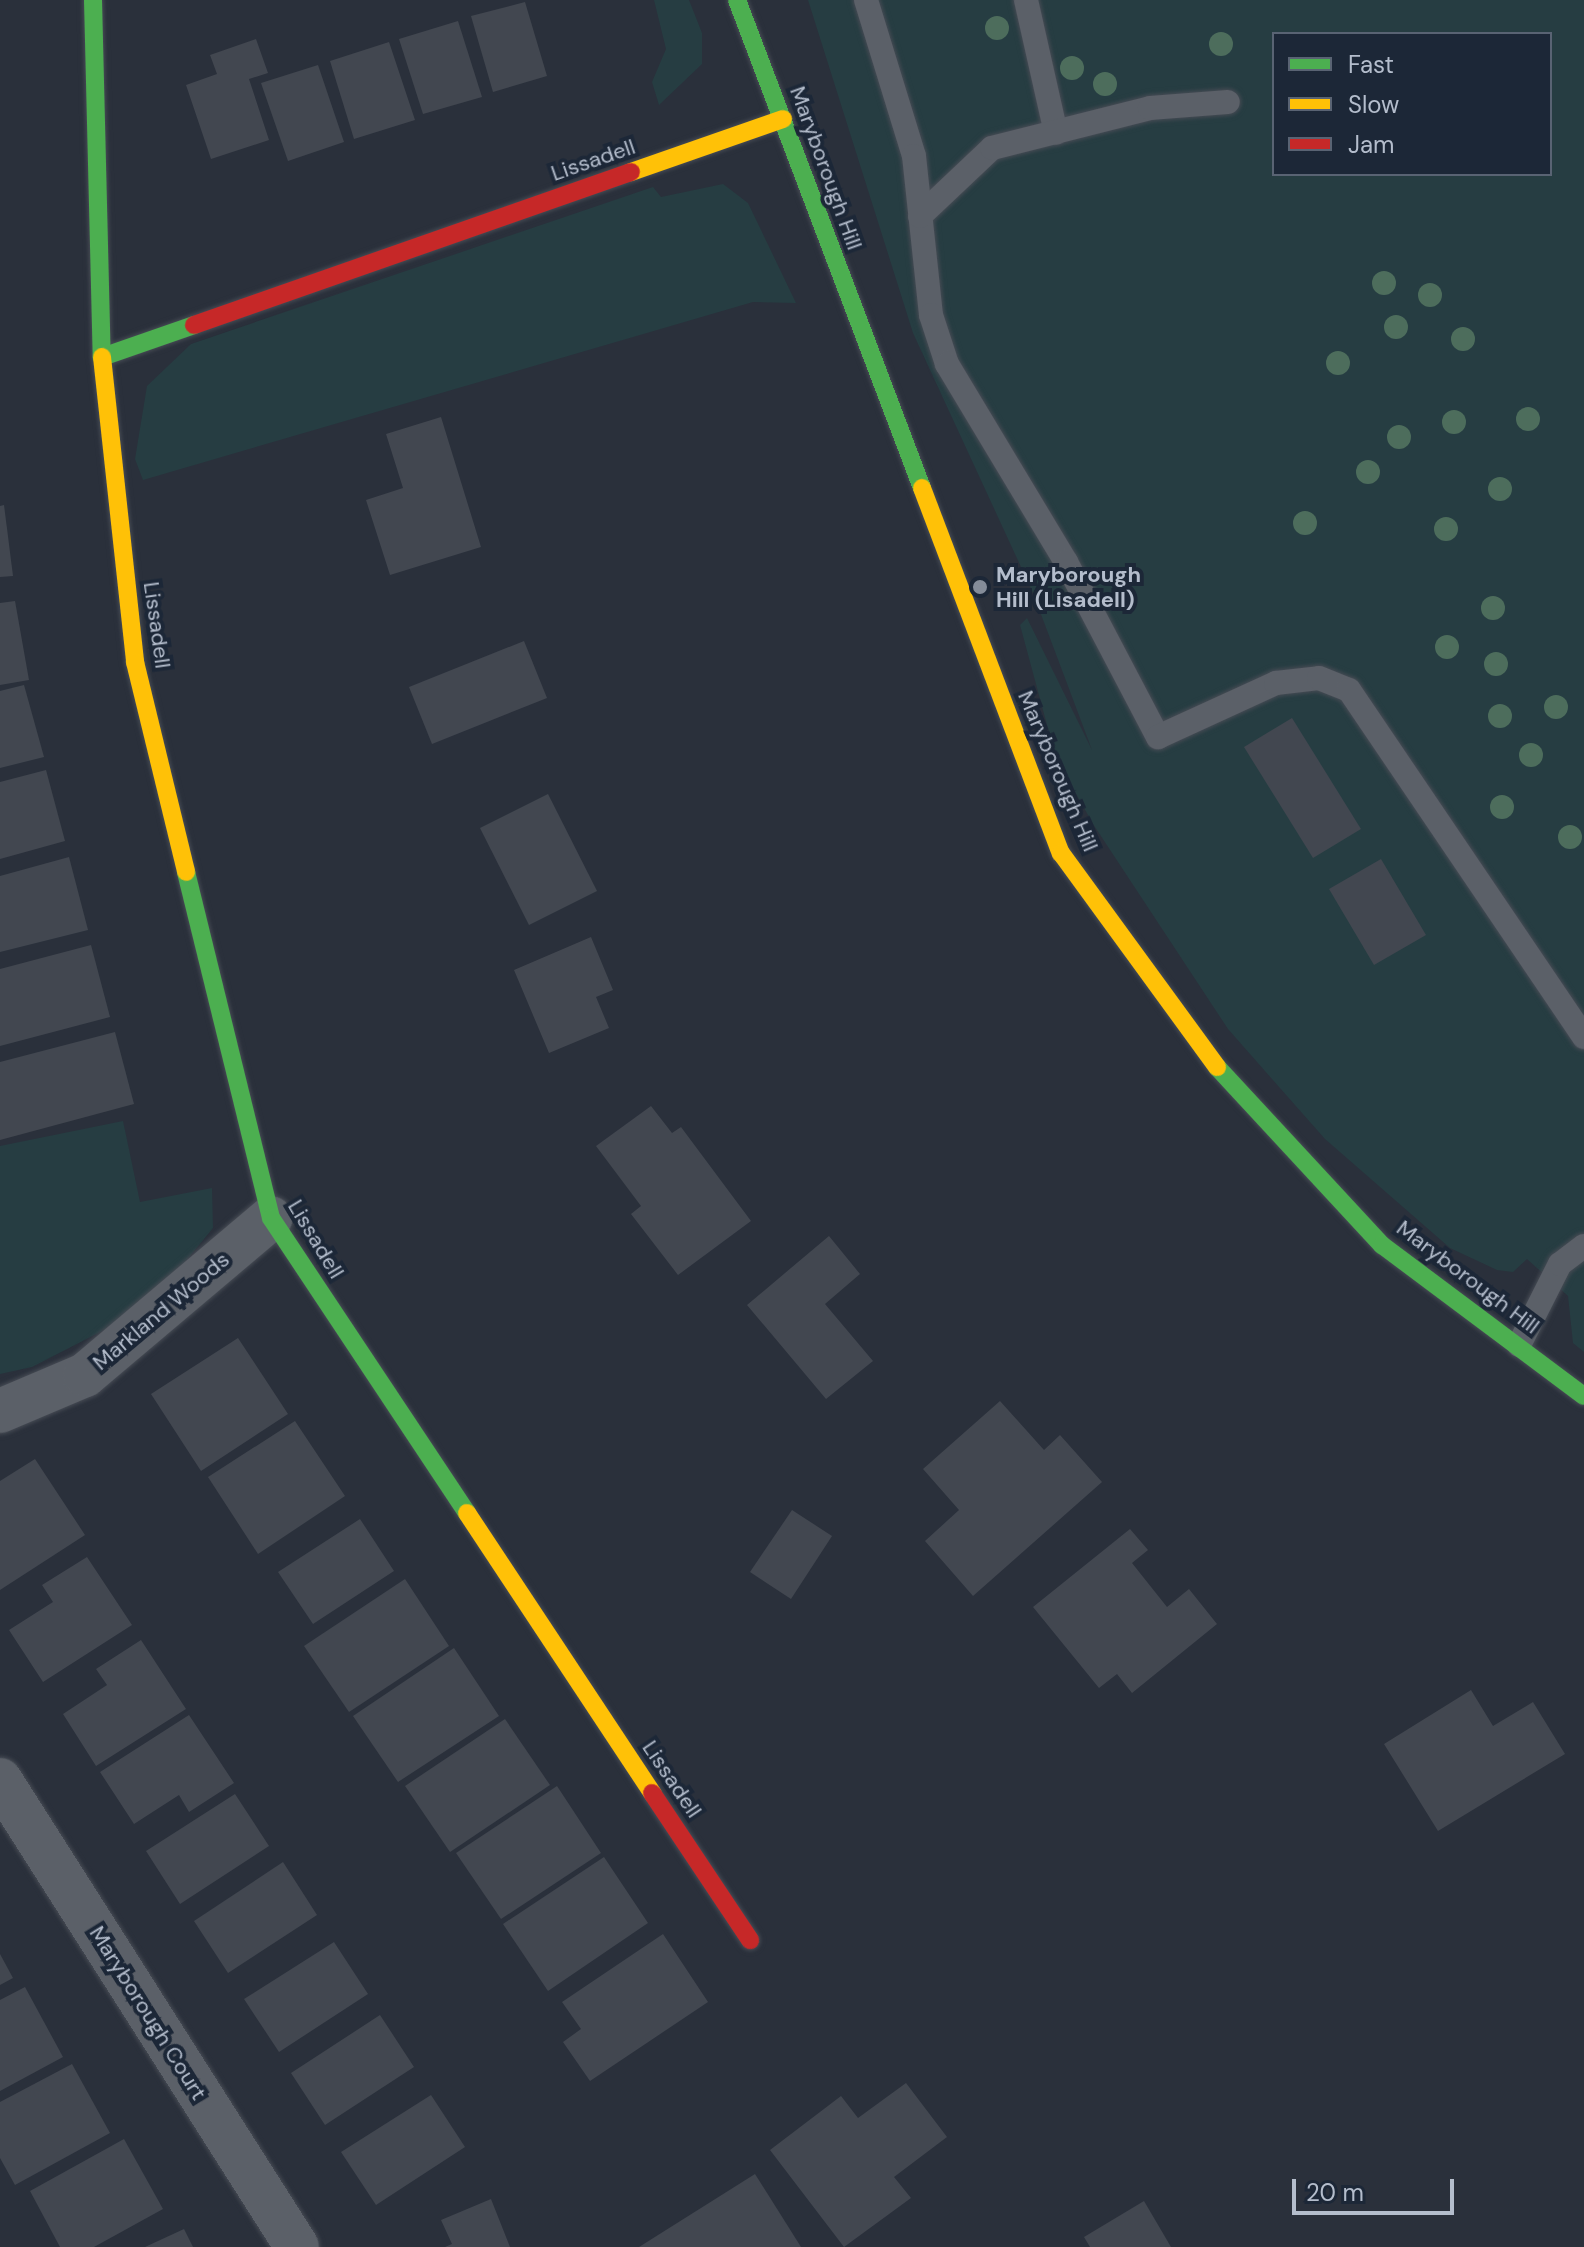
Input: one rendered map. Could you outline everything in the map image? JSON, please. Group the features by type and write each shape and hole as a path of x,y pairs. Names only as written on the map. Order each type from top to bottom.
{"street":[{"name":"Lissadell","path":"93,0 102,357 135,662 271,1218 750,1940"},
{"name":"Maryborough Hill","path":"737,0 1061,853 1229,1084 1382,1245 1584,1396"},
{"name":"Lissadell","path":"102,357 783,119"},
{"name":"Markland Woods","path":"0,1411 85,1375 271,1218"},
{"name":"Maryborough Court","path":"0,1780 297,2247"}],"lane":[{"path":"866,0 914,156 931,315 947,364 1066,562 1158,737 1276,683 1319,678 1349,690 1584,1037"},
{"path":"1026,0 1056,133"},
{"path":"920,216 992,148 1150,108 1228,102"},
{"path":"1519,1345 1560,1264 1584,1246"}],"green space":[{"path":"654,0 689,0 702,33 702,64 659,105 652,82 666,49"},
{"path":"808,0 1584,0 1584,1352 1573,1343 1568,1296 1527,1259 1513,1272 1497,1270 1450,1248 1325,1139 1228,1029 1093,824 1056,758 1020,625 1027,618 1092,750 1033,593 913,333"},
{"path":"723,184 748,203 796,303 753,302 143,480 135,459 147,386 191,344 653,187 661,197"},
{"path":"123,1121 140,1202 212,1188 213,1228 172,1278 106,1329 32,1367 0,1374 0,1146"}],"building":[{"path":"525,2 547,76 493,92 471,16"},
{"path":"458,21 482,97 423,114 399,39"},
{"path":"256,39 268,73 249,79 269,140 211,159 186,85 217,74 210,55"},
{"path":"389,42 415,120 354,139 330,61"},
{"path":"318,65 344,142 288,161 261,83"},
{"path":"441,417 481,547 390,575 366,500 403,488 386,434"},
{"path":"4,505 13,576 0,577 0,506"},
{"path":"15,601 29,680 0,685 0,603"},
{"path":"524,641 547,698 432,744 409,687"},
{"path":"24,685 44,757 0,768 0,691"},
{"path":"1292,718 1361,829 1313,858 1244,747"},
{"path":"46,770 65,841 0,859 0,782"},
{"path":"548,794 597,891 529,925 480,828"},
{"path":"69,857 88,930 0,952 0,876"},
{"path":"1381,859 1426,935 1374,965 1329,889"},
{"path":"591,937 613,990 596,997 609,1028 549,1053 514,970"},
{"path":"91,945 110,1017 0,1046 0,969"},
{"path":"115,1032 134,1104 0,1140 0,1062"},
{"path":"651,1106 672,1133 681,1127 751,1221 678,1275 631,1214 641,1206 596,1146"},
{"path":"829,1236 860,1274 825,1304 873,1361 826,1399 747,1305"},
{"path":"238,1338 288,1414 201,1471 151,1394"},
{"path":"1000,1401 1044,1450 1060,1435 1102,1482 973,1596 925,1541 959,1510 923,1469"},
{"path":"295,1421 345,1496 258,1554 208,1477"},
{"path":"35,1459 85,1535 0,1590 0,1481"},
{"path":"792,1510 832,1536 791,1599 750,1572"},
{"path":"360,1519 394,1571 313,1624 278,1572"},
{"path":"1130,1529 1148,1550 1132,1563 1167,1607 1189,1589 1217,1624 1132,1693 1117,1674 1099,1688 1033,1607"},
{"path":"87,1557 132,1625 43,1682 9,1630 53,1602 42,1585"},
{"path":"405,1579 449,1646 349,1712 304,1646"},
{"path":"141,1640 186,1709 96,1766 63,1714 107,1685 96,1669"},
{"path":"454,1648 499,1716 398,1782 353,1716"},
{"path":"1471,1690 1493,1726 1533,1702 1565,1754 1438,1831 1384,1744"},
{"path":"189,1715 234,1783 189,1812 179,1795 134,1824 100,1772"},
{"path":"505,1719 550,1785 450,1852 405,1786"},
{"path":"557,1786 601,1853 501,1919 456,1853"},
{"path":"235,1794 269,1846 180,1904 146,1851"},
{"path":"604,1857 648,1923 548,1991 503,1924"},
{"path":"283,1862 317,1915 228,1973 194,1921"},
{"path":"663,1934 708,2002 590,2081 563,2042 581,2029 562,2002"},
{"path":"334,1942 368,1994 279,2052 244,1999"},
{"path":"0,1954 13,1978 0,1985"},
{"path":"25,1987 63,2057 0,2091 0,2000"},
{"path":"380,2015 414,2067 325,2125 291,2073"},
{"path":"72,2064 110,2133 15,2185 0,2158 0,2102"},
{"path":"906,2083 947,2137 894,2177 911,2198 844,2247 770,2150 841,2096 858,2118"},
{"path":"431,2095 465,2147 376,2205 341,2152"},
{"path":"124,2139 163,2209 94,2247 60,2247 30,2191"},
{"path":"755,2174 801,2247 639,2247"},
{"path":"491,2199 510,2247 445,2247 452,2244 441,2220"},
{"path":"1144,2201 1171,2247 1090,2247 1084,2237"},
{"path":"184,2229 193,2247 145,2247"}],"traffic: fast":[{"path":"93,0 102,357 194,325"},
{"path":"737,0 922,488"},
{"path":"186,872 271,1218 467,1513"},
{"path":"1217,1067 1382,1245 1584,1396"}],"traffic: slow":[{"path":"631,172 783,119"},
{"path":"102,357 135,662 186,872"},
{"path":"922,488 1061,853 1217,1067"},
{"path":"467,1513 652,1793"}],"traffic: jam":[{"path":"194,325 631,172"},
{"path":"652,1793 750,1940"}],"place":[{"name":"Maryborough Hill (Lisadell)","path":"980,587"}]}
